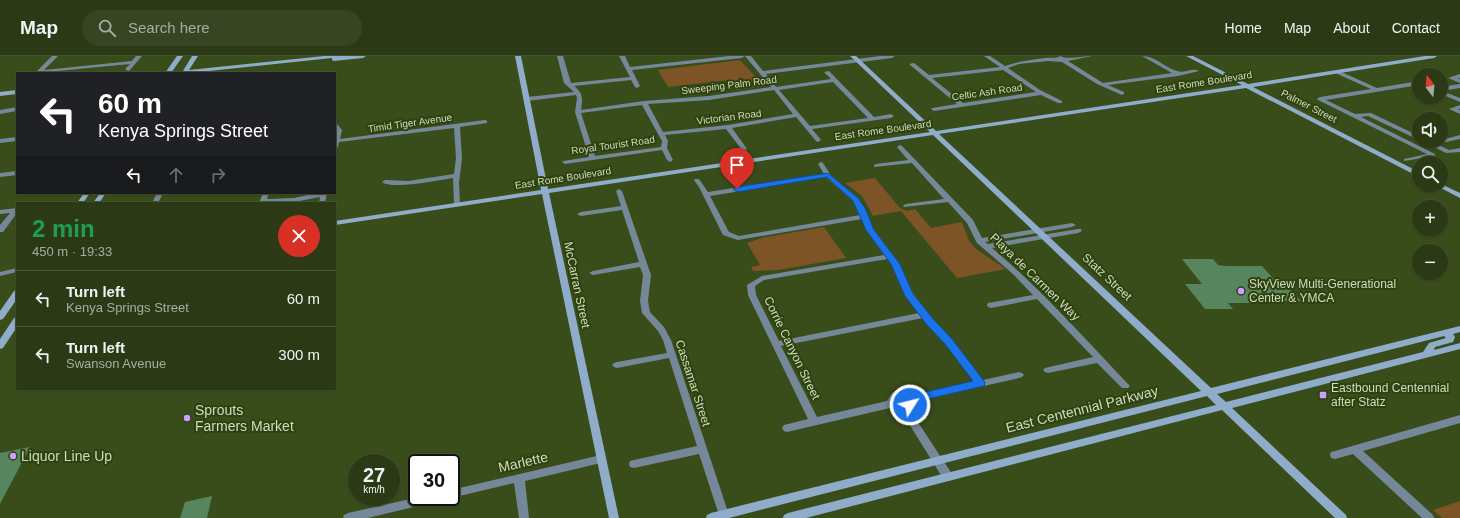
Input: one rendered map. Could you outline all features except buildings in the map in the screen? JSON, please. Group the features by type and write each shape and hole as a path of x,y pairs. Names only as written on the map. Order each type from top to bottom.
{"street":[{"path":"39,72 55,56"},
{"path":"128,69 139,56"},
{"path":"169,72 180,56"},
{"path":"184,72 195,56"},
{"path":"184,72 339,56"},
{"path":"215,72 363,56"},
{"name":"McCarran Street","path":"518,56 614,518"},
{"path":"560,56 567,83 578,93 580,98 578,112 593,158"},
{"path":"622,56 637,86"},
{"path":"629,69 742,56"},
{"path":"748,56 818,140"},
{"path":"761,72 857,57 892,56"},
{"path":"987,56 1043,93 1060,102"},
{"path":"1056,56 1099,83 1105,84 1196,72"},
{"path":"928,77 1004,68 1018,63 1048,59 1062,60 1089,56"},
{"path":"1145,56 1178,74"},
{"name":"Palmer Street","path":"1189,56 1412,171"},
{"name":"East Rome Boulevard","path":"336,223 1341,72 1434,56"},
{"name":"Statz Street","path":"857,57 1040,234 1210,392 1342,518"},
{"path":"39,72 133,62"},
{"path":"912,64 962,105"},
{"path":"827,72 872,118"},
{"path":"1341,72 1380,89"},
{"path":"1460,76 1451,78 1460,81"},
{"path":"570,85 633,78"},
{"name":"Sweeping Palm Road","path":"578,112 644,103 709,98 834,80"},
{"path":"1105,84 1122,93"},
{"path":"1406,160 1433,155 1320,99 1412,84"},
{"path":"1448,88 1460,86"},
{"path":"0,90 16,89"},
{"path":"0,94 16,92"},
{"path":"528,99 578,93"},
{"name":"Celtic Ash Road","path":"934,109 1043,93"},
{"path":"1448,95 1460,100"},
{"path":"1452,97 1460,96"},
{"path":"644,103 662,134 666,144 664,148 670,160"},
{"path":"1460,107 1452,109 1460,112"},
{"path":"0,112 16,109"},
{"path":"1355,116 1369,114 1412,135"},
{"name":"Victorian Road","path":"662,134 728,126 798,115"},
{"path":"809,128 891,116"},
{"name":"Timid Tiger Avenue","path":"336,144 485,122"},
{"path":"457,125 459,158 456,176 457,204"},
{"path":"336,126 339,130 336,144"},
{"path":"728,126 744,148"},
{"path":"1448,140 1460,138"},
{"path":"0,141 16,139"},
{"name":"Playa de Carmen Way","path":"900,147 970,222 983,244 1011,267 1125,386"},
{"name":"Royal Tourist Road","path":"565,162 664,148"},
{"path":"1440,148 1448,152 1460,150"},
{"path":"876,166 913,161"},
{"path":"821,164 828,175 855,200 870,230 895,264 909,294 980,383"},
{"path":"0,175 16,173"},
{"path":"706,194 828,175"},
{"path":"385,182 408,183 456,176"},
{"path":"697,180 726,233 732,236 744,238 761,233 864,216"},
{"path":"1448,190 1460,196"},
{"name":"Cassamar Street","path":"619,191 647,276 644,301 646,313 664,333 724,516"},
{"path":"262,202 276,197 299,194"},
{"path":"262,202 315,196 320,194"},
{"path":"906,206 949,200"},
{"path":"581,214 624,208"},
{"path":"0,212 16,211"},
{"path":"0,230 16,211"},
{"path":"1040,234 1072,225"},
{"path":"983,244 1040,234 1078,231"},
{"name":"Corrie Canyon Street","path":"814,422 752,295 750,285 762,278 889,256"},
{"path":"593,273 643,264"},
{"path":"0,274 16,270"},
{"path":"0,317 16,294"},
{"path":"991,305 1039,296"},
{"path":"777,344 924,314"},
{"path":"0,346 16,322"},
{"name":"East Centennial Parkway","path":"711,518 724,516 938,460 1460,329"},
{"path":"1426,355 1432,345 1450,340 1451,338 1445,332"},
{"path":"788,518 1460,346"},
{"path":"617,365 671,355"},
{"path":"1048,370 1100,359"},
{"path":"906,404 980,383 1018,375"},
{"path":"787,428 890,404 893,402 895,395 906,404 948,477"},
{"path":"1335,455 1460,419"},
{"path":"634,464 702,449"},
{"path":"1355,449 1428,518"},
{"name":"Marlette","path":"460,492 601,459"},
{"path":"519,478 524,518"},
{"path":"348,518 408,504"}],"shaded area":[{"path":"740,60 764,86 737,90 728,80 668,87 658,70"},
{"path":"875,178 900,208 907,211 915,209 931,228 962,222 969,241 976,249 1006,269 957,278 901,211 873,216 862,196 845,183"},
{"path":"824,227 846,258 778,270 753,271 751,267 760,265 747,243 761,238"},
{"path":"1460,501 1460,518 1442,518 1433,510"}],"place":[{"name":"SkyView Multi-Generational Center & YMCA","path":"1241,291"},
{"name":"Eastbound Centennial after Statz","path":"1323,395"},
{"name":"Sprouts Farmers Market","path":"187,418"},
{"name":"Liquor Line Up","path":"13,456"}],"route":[{"path":"737,189 828,175 855,200 861,208 866,224 895,264 909,294 980,383 908,400 910,405"}]}
